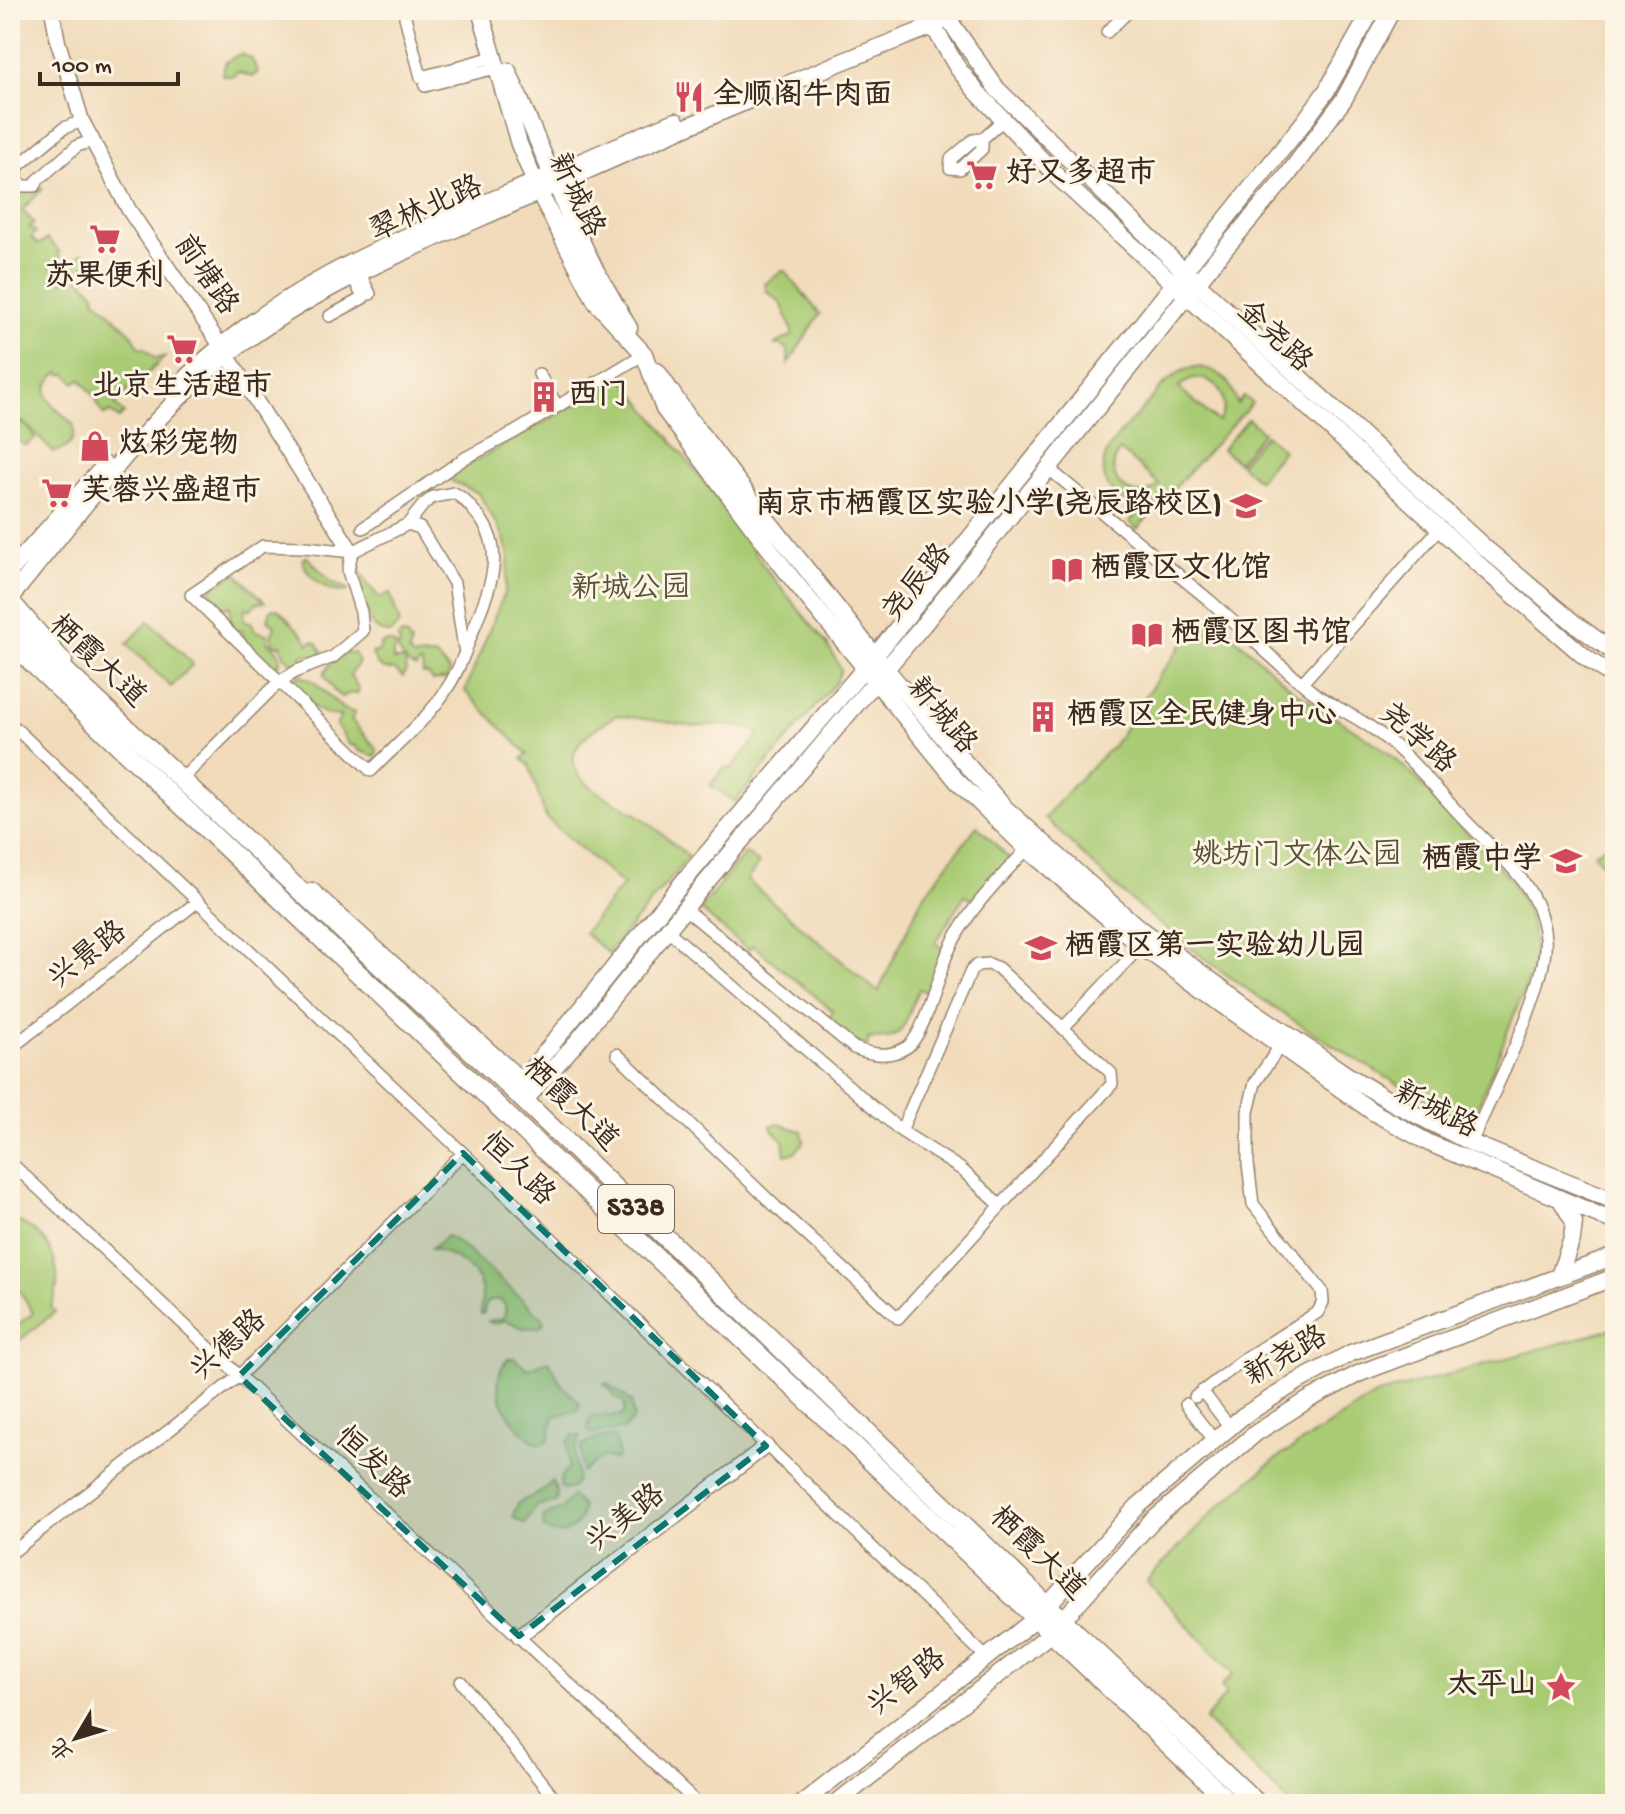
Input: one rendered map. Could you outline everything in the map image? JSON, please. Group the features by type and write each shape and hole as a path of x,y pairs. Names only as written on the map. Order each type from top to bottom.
{"main road":[{"name":"新城路","path":"480,10 519,144 536,187 596,302 644,354 664,409 790,576 1005,808 1134,924 1185,964 1347,1075 1471,1143 1615,1201"},
{"name":"新城路","path":"491,10 512,85 553,179 596,271 656,371 957,781 1027,849 1141,946 1373,1112 1429,1143 1615,1222"},
{"name":"尧辰路","path":"520,1091 687,877 875,669 1049,469 1187,297 1191,278 1304,122 1343,63 1372,10"},
{"name":"尧辰路","path":"520,1091 568,1053 685,909 875,669 1034,456 1174,285 1191,278 1287,176 1344,99 1392,10"},
{"name":"翠林北路","path":"10,598 117,467 223,350 355,274 553,179 939,14"},
{"name":"金尧路","path":"939,14 997,89 1191,278 1484,547 1574,623 1615,653"},
{"name":"金尧路","path":"939,14 957,67 1059,178 1440,528 1585,657 1615,678"},
{"name":"翠林北路","path":"10,571 146,420 273,307 347,264 536,187"},
{"name":"栖霞大道","path":"10,619 520,1091 1041,1612 1050,1634 1231,1804"},
{"name":"栖霞大道","path":"10,642 1041,1612 1063,1619 1258,1804"},
{"path":"10,655 78,708"},
{"path":"1559,1276 1572,1239 1574,1222 1561,1200"},
{"name":"新尧路","path":"1041,1612 1138,1506 1230,1427 1297,1382 1351,1353 1615,1256"},
{"name":"新尧路","path":"1063,1619 1152,1521 1256,1433 1308,1400 1360,1373 1615,1277"},
{"name":"兴智路","path":"801,1804 1041,1612"},
{"name":"兴智路","path":"835,1804 1050,1634 1063,1619"}],"street":[{"name":"前塘路","path":"52,10 58,42 82,121 129,210 352,552"},
{"path":"1107,32 1130,10"},
{"path":"405,17 421,77 456,73"},
{"path":"425,86 495,62"},
{"path":"982,139 1003,120"},
{"path":"82,121 64,128 18,166 16,178 23,186 35,186 77,146 92,141"},
{"path":"355,274 370,294"},
{"path":"330,316 363,298 355,274"},
{"path":"363,528 442,472 644,354"},
{"path":"539,374 557,406"},
{"name":"尧学路","path":"1049,469 1207,599 1302,683 1374,730 1419,767 1528,886 1539,908 1545,940 1544,963 1536,992 1471,1143"},
{"path":"454,493 465,498 491,539 494,559 492,583 465,654 446,691 371,771 191,595 263,546 352,552 408,524 433,497 454,493"},
{"path":"408,524 420,528 454,583 465,654"},
{"path":"1302,683 1440,528"},
{"path":"186,775 279,682 297,671 333,657 363,631 361,612 348,571 352,552"},
{"path":"10,598 69,664 520,1091"},
{"name":"恒久路","path":"10,723 463,1153 986,1657"},
{"path":"685,909 854,1048 873,1055 893,1053 908,1046 919,1035 936,980 968,915 1027,849"},
{"name":"兴景路","path":"10,1049 197,902"},
{"path":"667,930 901,1131 961,1169 1000,1205"},
{"path":"1063,1028 1141,946"},
{"path":"617,1054 776,1207 898,1318 1112,1084 1111,1073 998,968 989,964 977,965 971,971 901,1131"},
{"path":"1194,1397 1246,1358 1318,1312 1323,1302 1322,1291 1253,1204 1248,1164 1248,1112 1255,1083 1280,1046"},
{"name":"兴德路","path":"10,1554 239,1376 463,1153"},
{"name":"恒发路","path":"10,1162 698,1804"},
{"path":"1194,1397 1230,1427"},
{"path":"1194,1397 1214,1440"},
{"name":"兴美路","path":"519,1636 766,1446"},
{"path":"461,1682 559,1804"}],"highlighted area":[{"path":"463,1153 766,1446 519,1636 239,1376"}],"green space":[{"path":"240,54 251,58 258,72 252,77 238,72 234,76 224,76 226,62"},
{"path":"21,187 43,189 22,210 34,223 29,227 36,232 31,238 39,245 47,239 60,252 58,261 61,264 49,263 51,268 61,269 59,278 64,281 66,268 83,253 90,262 77,274 96,295 94,297 131,333 140,348 143,347 156,359 166,356 144,377 141,375 115,405 124,413 119,419 110,412 104,415 96,403 98,400 80,379 75,383 66,373 62,375 59,372 50,381 47,395 55,408 74,426 74,432 70,444 53,452 10,414 10,201 21,193"},
{"path":"784,270 820,314 788,364 788,350 774,345 793,335 784,310 778,300 767,292 765,284"},
{"path":"1204,368 1218,373 1232,389 1237,404 1244,396 1252,403 1137,529 1129,522 1142,506 1124,501 1110,489 1104,477 1106,455 1118,435 1160,389 1187,369","holes":["1194,378 1210,382 1221,392 1224,406 1218,422 1178,387","1120,450 1159,484 1159,485 1139,493 1122,487 1114,471"]},
{"name":"新城公园","path":"623,378 732,518 765,568 827,644 841,669 837,681 735,802 710,785 724,768 732,768 759,735 753,729 730,725 694,726 616,715 585,737 575,751 574,764 579,775 589,786 647,822 689,857 608,953 584,933 623,885 546,818 529,765 522,759 527,754 465,691 505,591 509,556 503,535 478,493 445,478"},
{"path":"11,418 29,428 35,438 25,446 10,434"},
{"path":"1248,419 1263,432 1238,462 1222,449"},
{"path":"1265,435 1283,450 1258,480 1240,464"},
{"path":"306,556 331,582 348,591 333,590 314,578 302,560"},
{"path":"353,569 359,570 380,598 390,593 400,624 390,633 378,630 371,623 351,572"},
{"path":"236,573 265,602 256,603 250,610 245,607 244,620 252,623 255,631 267,634 268,643 279,653 280,661 275,670 272,664 267,664 244,643 243,631 236,633 231,628 230,606 214,610 206,597 212,588"},
{"path":"271,609 278,609 309,644 312,641 317,643 323,653 320,658 302,654 301,665 296,665 284,656 281,645 275,645 271,637 275,625 268,620"},
{"name":"姚坊门文体公园","path":"1205,614 1224,627 1292,689 1384,749 1414,776 1510,879 1528,911 1534,940 1533,967 1477,1109 1452,1115 1370,1068 1251,992 1138,906 1045,818 1113,746"},
{"path":"149,621 193,664 171,687 127,644"},
{"path":"401,635 411,643 409,653 413,657 435,656 450,671 447,679 432,681 428,674 423,674 422,664 416,668 408,664 398,650"},
{"path":"386,642 397,647 393,660 405,660 403,677 395,670 380,666 373,657 372,653 379,651 381,644"},
{"path":"345,653 354,653 359,662 350,675 359,689 357,694 341,697 324,675 330,664"},
{"path":"299,675 313,681 343,709 355,713 351,720 377,749 376,756 349,744 336,726 341,716 326,713 304,700 292,680"},
{"path":"977,826 1011,860 974,901 965,895 935,943 945,949 928,993 919,989 904,1026 892,1037 869,1038 867,1046 854,1041 828,1022 833,1011 753,945 748,950 700,910 745,853 759,863 747,880 878,992 922,898"},
{"path":"1615,838 1615,880 1594,854"},
{"path":"777,1124 802,1131 804,1141 796,1152 785,1155 783,1140 772,1130 771,1126"},
{"path":"10,1219 24,1224 45,1242 52,1253 57,1279 51,1307 55,1312 10,1348 10,1331 33,1313 10,1274"},
{"path":"447,1236 459,1243 543,1318 544,1323 540,1327 523,1328 505,1320 495,1324 487,1321 502,1319 505,1306 499,1300 491,1300 481,1314 480,1285 471,1270 447,1254 431,1249"},
{"path":"1615,1328 1615,1804 1290,1804 1205,1720 1227,1693 1221,1686 1233,1674 1146,1581 1214,1511 1273,1461 1375,1395"},
{"path":"514,1358 528,1369 548,1361 562,1385 580,1405 576,1411 554,1416 549,1437 544,1443 539,1444 519,1428 504,1406 498,1381 508,1359"},
{"path":"607,1383 631,1401 634,1418 624,1429 592,1434 587,1428 592,1417 623,1415 623,1401 613,1396 604,1384"},
{"path":"574,1435 581,1436 575,1451 577,1481 572,1488 564,1490 560,1479 569,1467 567,1442"},
{"path":"615,1437 619,1455 615,1460 603,1457 582,1472 581,1448 589,1441"},
{"path":"552,1481 557,1493 556,1502 536,1506 525,1524 515,1519 513,1515 518,1503 543,1491"},
{"path":"572,1496 582,1506 575,1526 558,1534 544,1528 543,1517 562,1509"}],"place":[{"name":"全顺阁牛肉面","path":"689,97"},
{"name":"好又多超市","path":"982,175"},
{"name":"苏果便利","path":"105,239"},
{"name":"北京生活超市","path":"182,349"},
{"name":"西门","path":"544,397"},
{"name":"炫彩宠物","path":"95,446"},
{"name":"芙蓉兴盛超市","path":"57,493"},
{"name":"南京市栖霞区实验小学(尧辰路校区)","path":"1246,506"},
{"name":"栖霞区文化馆","path":"1067,570"},
{"name":"栖霞区图书馆","path":"1147,635"},
{"name":"栖霞区全民健身中心","path":"1043,717"},
{"name":"栖霞中学","path":"1566,861"},
{"name":"栖霞区第一实验幼儿园","path":"1041,948"},
{"name":"太平山","path":"1561,1687"}]}
